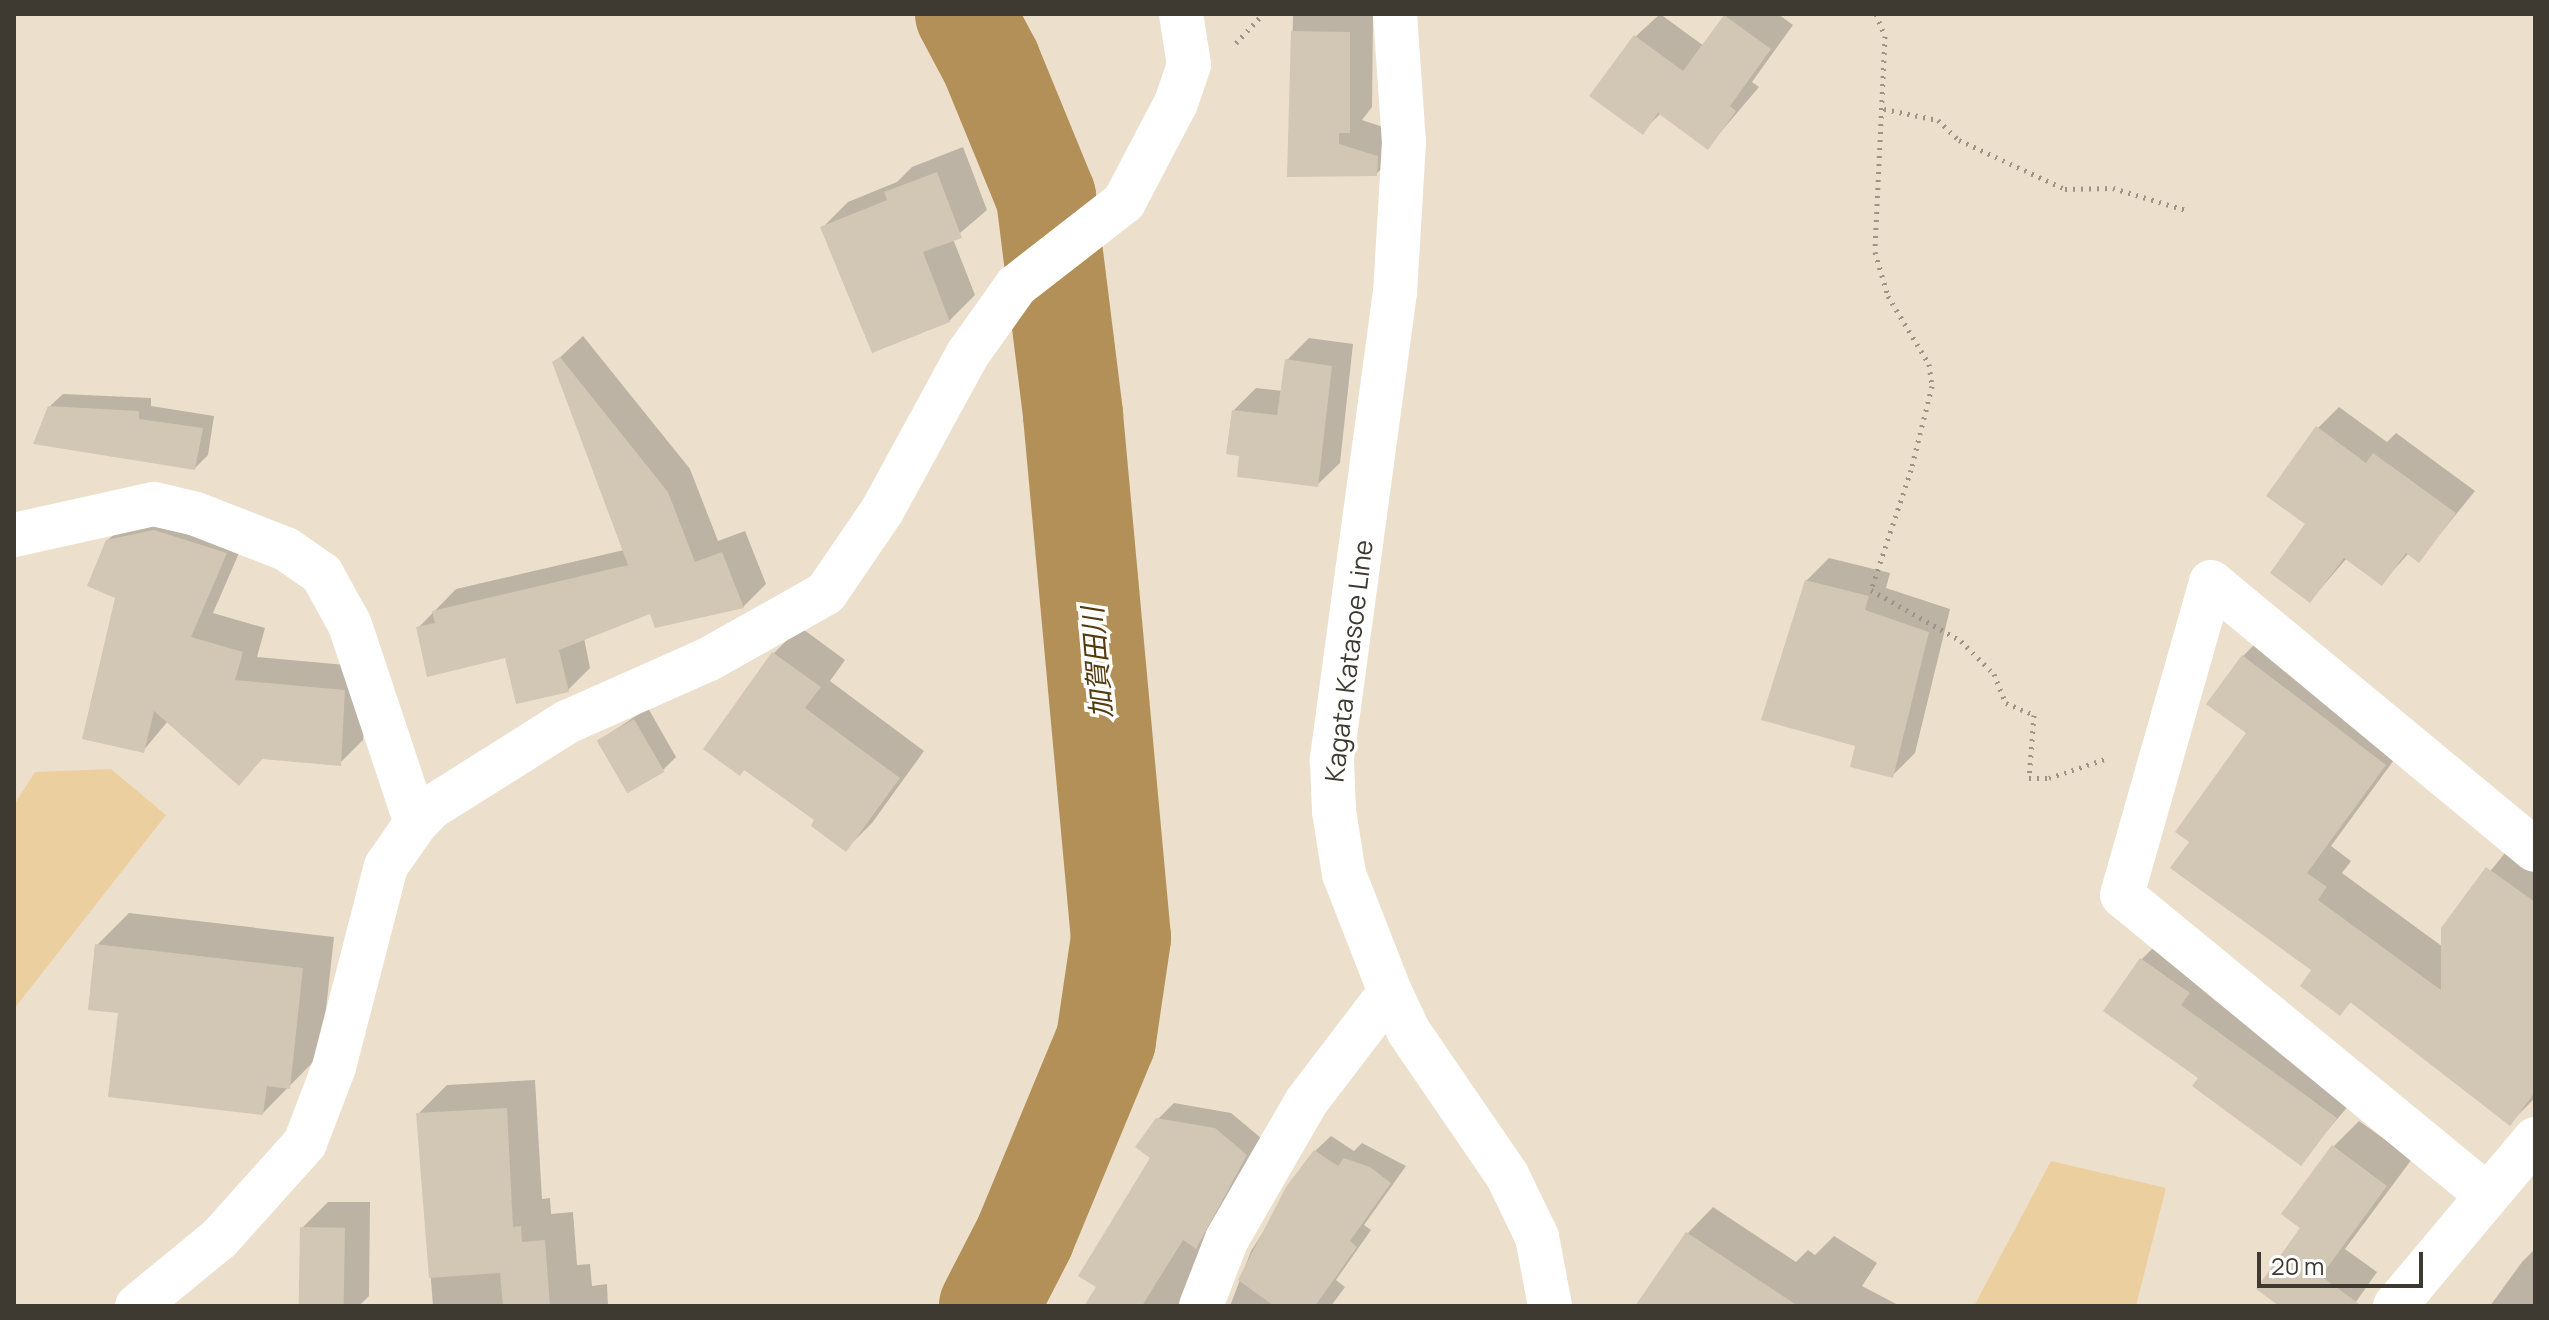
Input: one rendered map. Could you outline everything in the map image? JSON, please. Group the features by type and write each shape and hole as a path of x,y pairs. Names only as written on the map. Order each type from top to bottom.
{"street":[{"path":"137,1306 178,1278 219,1239 305,1143 334,1067 386,866 416,823 432,807 567,722 709,659 826,593 882,511 941,400 1016,286 1124,202 1176,103 1189,65 1181,14"},
{"name":"Kagata Katasoe Line","path":"1395,14 1404,142 1395,292 1332,761 1344,874 1409,1032 1507,1175 1537,1237 1550,1306"},
{"path":"14,535 154,504 196,514 286,549 322,574 350,625 416,823"},
{"path":"2487,1195 2122,895 2211,582 2535,850"},
{"path":"1201,1306 1227,1239 1306,1102 1390,992"},
{"path":"2395,1306 2535,1139"}],"path":[{"path":"1876,14 1885,36 1875,252 1888,296 1929,364 1932,386 1911,470 1871,590 1961,641 1994,674 2006,703 2034,715 2029,778 2049,778 2167,740"},
{"path":"1884,109 1938,120 1959,140 2065,189 2113,188 2189,211"}],"shaded area":[{"path":"111,769 166,815 14,1009 14,805 35,772"},
{"path":"2051,1161 2166,1188 2136,1306 1974,1306"}],"building":[{"path":"1724,15 1771,49 1730,106 1736,111 1708,150 1658,113 1643,135 1589,96 1634,35 1683,71"},
{"path":"1291,31 1350,32 1350,133 1339,133 1339,144 1378,156 1377,176 1287,177"},
{"path":"937,172 962,238 923,252 950,322 872,353 820,227 887,200 884,192"},
{"path":"560,357 668,492 695,562 722,552 744,608 655,628 650,614 559,650 569,692 516,704 505,658 427,677 416,627 435,623 432,611 628,565 552,362"},
{"path":"1285,359 1332,366 1318,487 1237,477 1239,456 1226,454 1232,410 1277,415"},
{"path":"48,406 139,411 139,419 203,428 195,470 33,444"},
{"path":"2316,426 2366,463 2373,453 2456,513 2419,563 2406,553 2382,586 2344,558 2310,603 2270,573 2305,524 2266,496"},
{"path":"154,530 227,553 191,637 243,652 235,680 345,690 341,766 262,759 239,786 154,711 144,753 82,739 115,598 87,586 106,540"},
{"path":"1805,580 1869,596 1865,610 1929,632 1893,778 1850,767 1855,746 1761,720"},
{"path":"772,652 821,687 805,708 900,778 846,852 811,826 814,820 744,770 740,776 703,749"},
{"path":"2242,655 2386,765 2307,873 2327,887 2318,900 2441,990 2441,928 2486,867 2535,902 2535,1092 2510,1126 2350,1002 2340,1016 2300,986 2311,970 2170,868 2189,842 2175,832 2246,733 2206,704"},
{"path":"634,719 664,772 627,793 597,740"},
{"path":"95,944 303,968 290,1089 267,1086 263,1115 108,1097 118,1013 88,1010"},
{"path":"2140,958 2190,993 2181,1005 2337,1118 2301,1166 2192,1086 2198,1078 2103,1011"},
{"path":"507,1108 513,1227 521,1226 522,1242 545,1240 550,1306 503,1306 500,1273 429,1278 416,1113"},
{"path":"1156,1118 1215,1128 1247,1155 1196,1249 1183,1240 1142,1306 1084,1306 1096,1287 1078,1276 1150,1158 1135,1147"},
{"path":"2332,1145 2387,1186 2321,1276 2362,1306 2279,1306 2256,1289 2300,1228 2281,1214"},
{"path":"1314,1150 1338,1166 1344,1158 1370,1167 1391,1183 1350,1241 1357,1247 1315,1306 1274,1306 1238,1280 1286,1187"},
{"path":"300,1227 345,1228 344,1306 299,1306"},
{"path":"1686,1232 1798,1306 1635,1306"}],"waterway":[{"name":"加賀田川","path":"965,14 991,63 1046,197 1073,415 1121,938 1106,1040 1025,1236 989,1306"}]}
